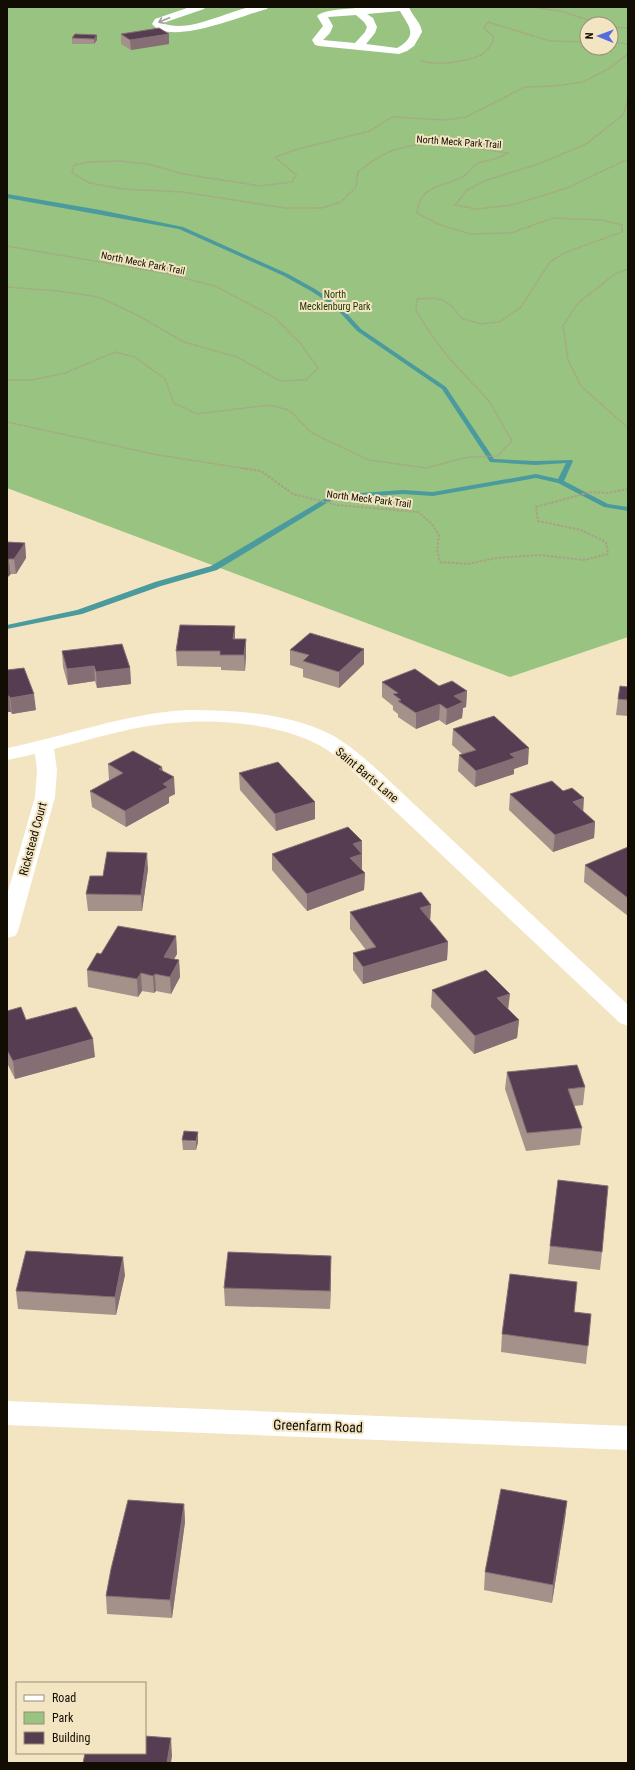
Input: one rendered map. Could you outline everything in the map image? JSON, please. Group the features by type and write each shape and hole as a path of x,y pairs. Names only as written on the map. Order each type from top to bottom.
{"street":[{"path":"200,7 156,24 166,29 191,28 263,7"},
{"path":"404,7 408,17 415,24 416,34 408,47 400,51 319,44 317,40 326,31 328,26 322,16 326,14 357,11 404,7"},
{"path":"357,11 369,20 372,27 370,33 357,48"},
{"name":"Saint Barts Lane","path":"7,754 154,719 181,716 260,720 294,728 324,739 351,757 628,1018"},
{"name":"Rickstead Court","path":"7,931 45,797 47,770 44,746"},
{"name":"Greenfarm Road","path":"7,1413 628,1438"}],"path":[{"path":"533,7 564,12 579,17"},
{"path":"408,47 410,55 424,62 448,63 472,59 489,49 494,37 484,28 488,22 559,42 579,42"},
{"name":"North Meck Park Trail","path":"7,380 32,380 65,373 115,352 135,357 165,379 174,403 197,414 269,405 289,410 312,433 369,460 426,468 468,457 496,456 512,441 489,401 448,357 429,331 416,311 417,299 440,297 454,307 461,318 481,324 499,322 521,307 550,262 564,253 622,232 622,225 602,220 553,218 510,233 471,234 440,225 417,213 418,203 430,189 465,175 477,163 498,160 508,153 472,148 434,145 408,146 389,151 358,172 356,187 341,202 322,208 285,208 236,202 183,192 123,189 90,183 72,173 74,165 89,162 119,161 148,164 184,174 261,186 292,182 296,175 275,157 298,149 370,131 392,117 445,120 466,117 525,87 555,86 583,82 608,69 628,54"},
{"path":"628,99 623,115 586,144 541,163 488,180 467,190 455,205 477,209 512,205 566,188 628,159"},
{"name":"North Meck Park Trail","path":"7,246 157,271 215,286 274,317 300,343 318,368 306,380 280,381 237,357 184,342 139,316 99,297 58,291 7,287"},
{"path":"628,269 615,274 578,303 564,326 568,360 581,386 628,428"},
{"name":"North Meck Park Trail","path":"7,422 158,456 262,471 293,494 337,505 418,512 431,523 439,535 437,550 440,562 468,564 496,558 540,555 584,560 608,554 606,542 581,530 538,521 536,507 590,492 608,493 628,489"}],"green space":[{"name":"North Mecklenburg Park","path":"7,7 628,7 628,637 510,677 7,488"}],"building":[{"path":"159,28 169,34 130,40 121,34"},
{"path":"75,34 97,35 94,39 72,38"},
{"path":"7,542 25,543 14,559 9,559 7,561"},
{"path":"180,625 235,626 233,639 246,639 244,655 220,655 220,651 176,651"},
{"path":"310,633 364,649 339,672 303,661 309,655 290,650"},
{"path":"122,644 130,668 96,672 94,666 67,669 62,651"},
{"path":"24,668 34,694 10,698 7,696 7,670"},
{"path":"415,669 439,686 452,681 467,691 454,696 463,702 447,709 440,704 416,713 398,701 401,700 393,694 398,693 382,682"},
{"path":"620,686 628,687 628,700 618,699"},
{"path":"494,716 529,748 510,754 515,758 476,771 459,755 476,750 453,729"},
{"path":"133,751 162,767 159,769 174,777 163,784 168,787 125,811 90,791 123,773 108,764"},
{"path":"278,762 315,802 275,814 239,773"},
{"path":"552,781 563,791 572,788 584,798 573,802 595,822 555,835 510,794"},
{"path":"348,827 362,841 353,844 362,854 350,858 365,873 307,894 272,854"},
{"path":"628,847 628,898 585,865"},
{"path":"107,852 147,853 141,895 86,894 90,876 103,876"},
{"path":"421,892 431,905 420,908 448,942 363,967 353,953 376,947 350,912"},
{"path":"118,926 176,936 164,957 179,960 170,977 155,974 153,976 141,973 137,979 87,970 97,953 101,954"},
{"path":"486,970 510,994 497,998 519,1020 475,1036 432,990"},
{"path":"21,1007 26,1020 76,1007 93,1039 13,1061 7,1050 7,1011"},
{"path":"577,1065 585,1087 568,1089 582,1128 527,1133 507,1072"},
{"path":"184,1131 198,1132 196,1141 182,1140"},
{"path":"558,1180 608,1186 602,1252 550,1246"},
{"path":"26,1251 123,1257 115,1297 16,1291"},
{"path":"228,1252 331,1256 330,1291 224,1288"},
{"path":"510,1274 577,1282 574,1312 591,1314 588,1346 502,1334"},
{"path":"501,1489 567,1501 553,1585 485,1572"},
{"path":"128,1500 184,1504 170,1600 106,1596"},
{"path":"146,1736 171,1738 167,1763 83,1763 85,1754 146,1754"}],"waterway":[{"path":"7,196 181,228 286,275 313,290 337,306 359,330 444,388 492,461 535,463 570,461 560,482"},
{"path":"7,627 79,612 158,584 214,568 333,496 403,492 433,494 536,476 560,482"},
{"path":"560,482 606,506 628,509"}]}
